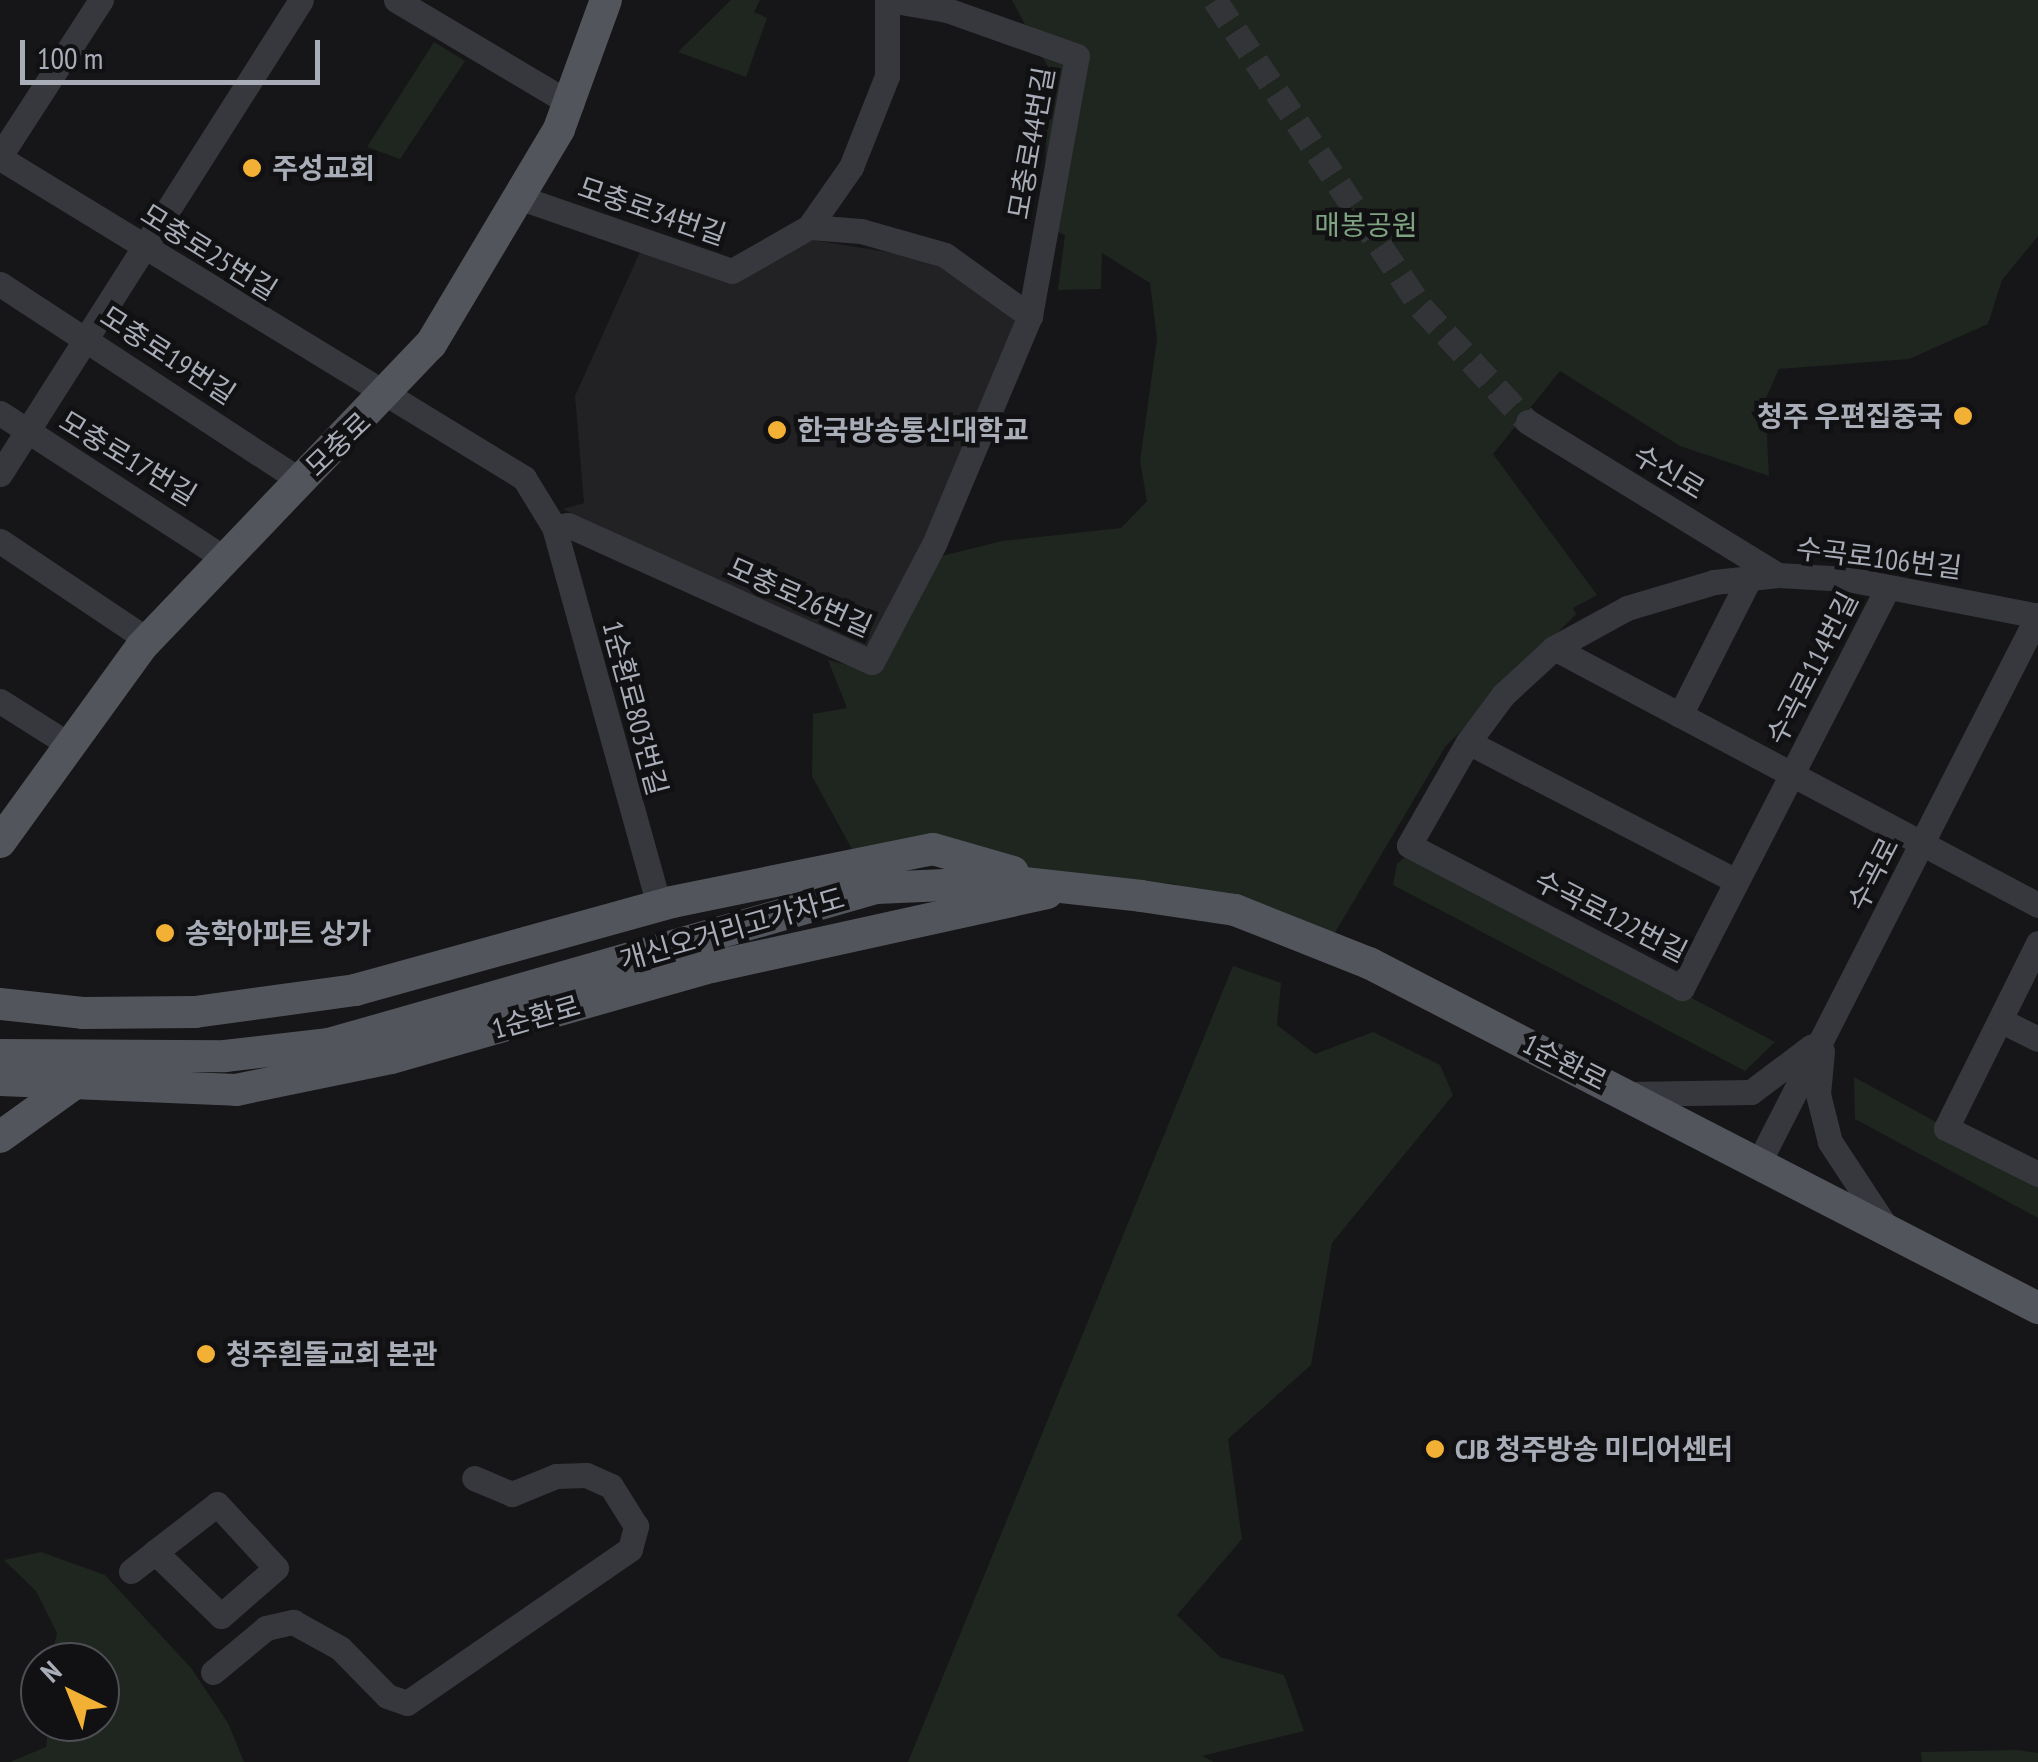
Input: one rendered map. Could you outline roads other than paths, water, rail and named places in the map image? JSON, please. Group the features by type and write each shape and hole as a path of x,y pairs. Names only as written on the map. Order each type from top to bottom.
{"main road":[{"name":"모충로","path":"0,842 68,744 148,640 224,557 386,397 431,344 520,198 571,104 606,0"},
{"path":"0,993 15,1006 195,1012 356,990 659,906 932,849 1066,887"},
{"name":"1순환로","path":"876,888 1014,882 1066,887 1235,910 1299,933 1760,1160 2038,1308"},
{"name":"1순환로","path":"0,1080 236,1090 391,1058 712,967 984,911 1066,887"},
{"name":"개신오거리고가차도","path":"0,1055 226,1056 329,1044 876,888"},
{"path":"0,1136 72,1086"}],"street":[{"path":"0,157 101,0"},
{"path":"0,474 146,249 300,0"},
{"path":"396,0 571,104"},
{"path":"888,0 888,76 851,166 810,227 861,231 945,255 1030,316"},
{"name":"모충로44번길","path":"888,0 946,10 1077,56 1030,316"},
{"name":"모충로25번길","path":"0,157 386,397"},
{"name":"모충로34번길","path":"520,198 732,271 810,227"},
{"name":"모충로19번길","path":"0,284 300,480"},
{"name":"모충로26번길","path":"554,527 568,525 872,662 934,544 1030,316"},
{"path":"386,397 524,478 554,527"},
{"name":"모충로17번길","path":"0,413 224,557"},
{"name":"수신로","path":"1528,422 1778,576"},
{"name":"1순환로803번길","path":"554,527 659,906"},
{"path":"0,541 148,640"},
{"name":"수곡로106번길","path":"1409,845 1468,742 1503,696 1554,648 1627,608 1750,577 1778,576 1888,587 2038,616"},
{"path":"1680,715 1750,577"},
{"name":"수곡로114번길","path":"1790,775 1888,587"},
{"name":"수곡로","path":"1760,1160 2038,616"},
{"name":"수곡로114번길","path":"1554,648 2038,905"},
{"path":"0,701 68,744"},
{"path":"1468,742 1736,882"},
{"name":"수곡로122번길","path":"1409,845 1682,988 1790,775"},
{"path":"2038,944 1946,1128 2038,1174"},
{"path":"2000,1020 2038,1039"},
{"path":"1628,1094 1751,1092 1823,1036"},
{"path":"1823,1036 1818,1094 1825,1128 1886,1227"},
{"path":"213,1672 266,1628 293,1622 340,1648 387,1696 407,1704 630,1549 636,1526 610,1486 586,1476 556,1476 512,1494 474,1478"},
{"path":"132,1571 155,1552 217,1504 276,1568 221,1616 155,1552"}],"tunnel":[{"path":"1215,0 1421,307 1528,422"}],"place":[{"name":"주성교회","path":"252,168"},
{"name":"청주 우편집중국","path":"1963,416"},
{"name":"한국방송통신대학교","path":"777,430"},
{"name":"송학아파트 상가","path":"165,933"},
{"name":"청주흰돌교회 본관","path":"206,1354"},
{"name":"CJB 청주방송 미디어센터","path":"1435,1449"}],"park label":[{"name":"매봉공원","path":"1366,225"}]}
